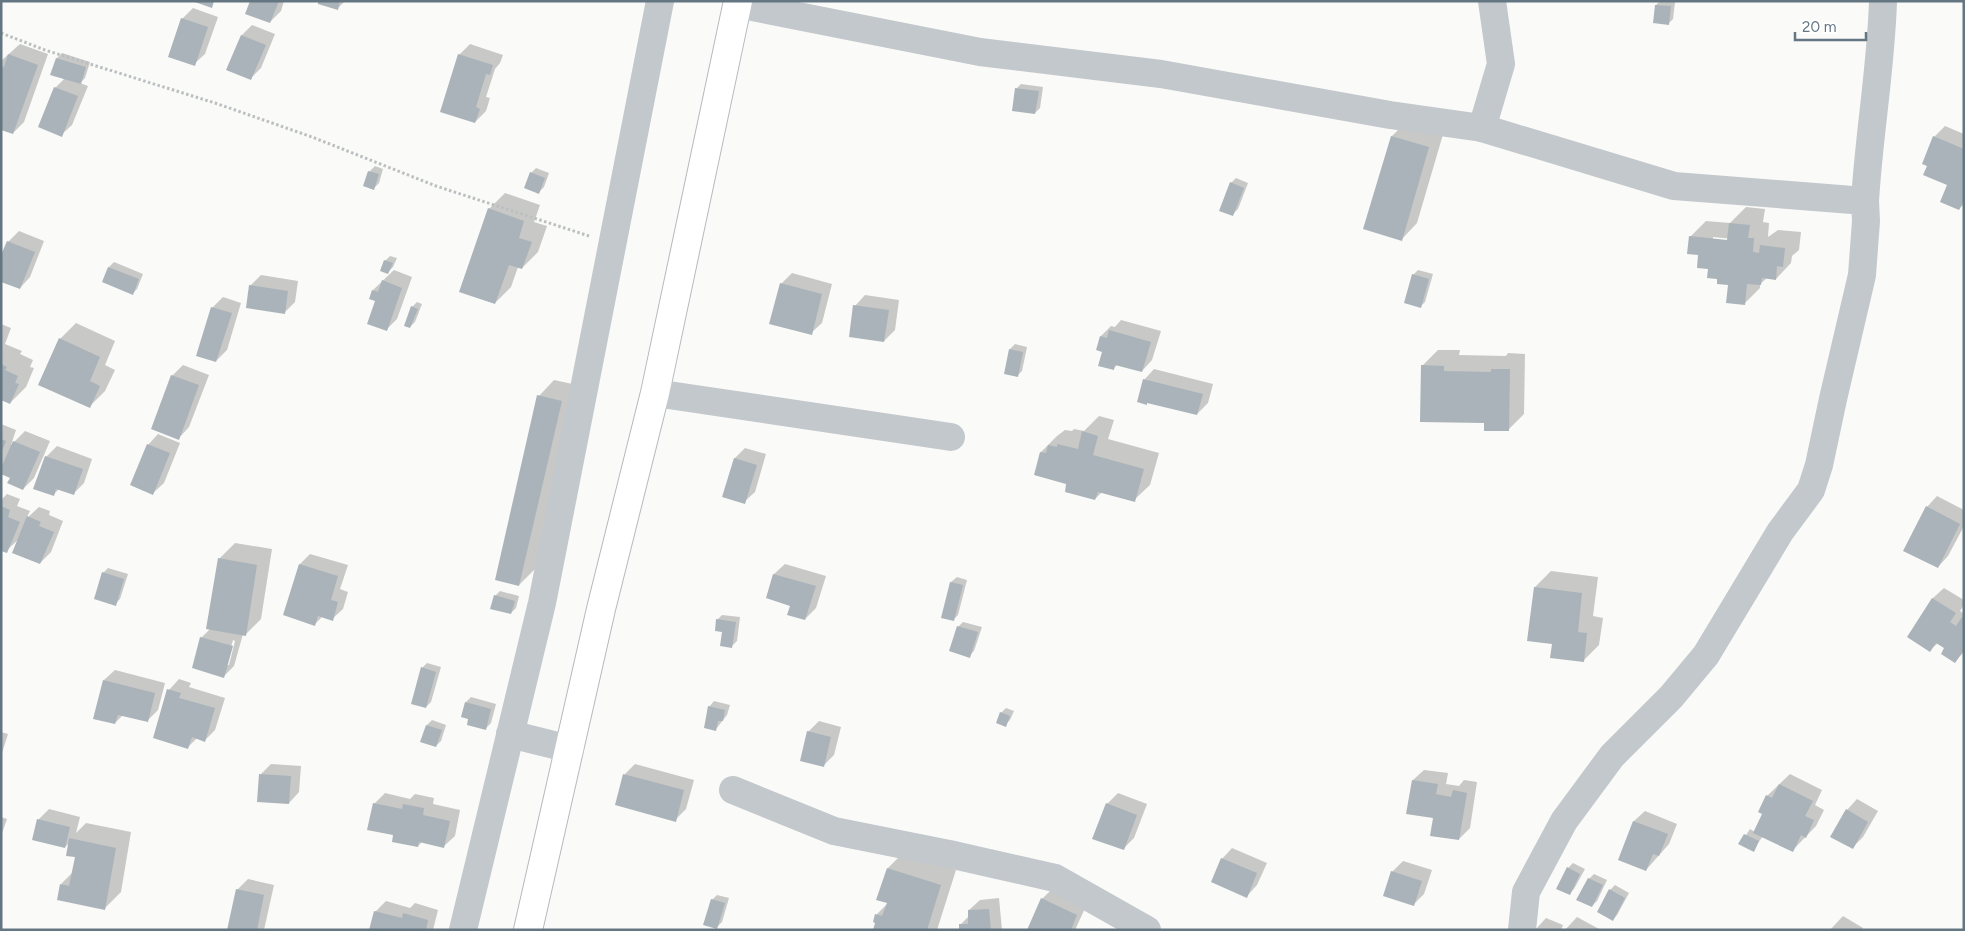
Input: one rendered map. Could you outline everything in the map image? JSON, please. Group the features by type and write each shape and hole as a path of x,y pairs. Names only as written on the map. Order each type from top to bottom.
{"main road":[{"path":"528,930 601,609 655,393 738,3"}],"street":[{"path":"463,930 542,603 660,1"},
{"path":"1482,128 1501,64 1492,1"},
{"path":"1522,930 1526,892 1564,821 1612,756 1671,697 1706,656 1780,532 1812,490 1862,275 1866,221 1867,163 1881,46 1882,1"},
{"path":"738,3 980,52 1161,74 1390,115 1482,128 1674,186 1865,201"},
{"path":"655,393 951,437"},
{"path":"510,734 570,749"},
{"path":"733,790 834,831 1055,878 1147,930"}],"path":[{"path":"1,33 46,50 224,106 312,137 436,186 613,244"}],"building":[{"path":"192,1 214,1 212,8"},
{"path":"250,1 279,1 270,23 245,14"},
{"path":"318,1 340,1 338,10 318,4"},
{"path":"1655,5 1671,6 1669,25 1653,23"},
{"path":"181,18 208,27 195,66 168,57"},
{"path":"241,35 266,45 251,80 226,70"},
{"path":"8,54 38,65 13,134 1,130 1,66 4,67"},
{"path":"458,54 493,65 490,75 486,74 476,107 480,109 475,123 440,112"},
{"path":"56,58 86,67 81,84 50,75"},
{"path":"54,87 78,96 62,137 38,127"},
{"path":"1015,88 1039,91 1035,114 1012,111"},
{"path":"1391,136 1429,147 1402,241 1363,229"},
{"path":"1933,136 1964,149 1964,200 1959,210 1940,202 1947,185 1923,175 1927,166 1922,164"},
{"path":"368,171 379,174 374,190 363,186"},
{"path":"530,172 545,178 539,194 524,188"},
{"path":"1230,182 1244,188 1233,216 1219,211"},
{"path":"488,208 524,221 519,238 532,242 522,269 509,265 495,304 459,292"},
{"path":"1729,223 1750,225 1748,238 1754,238 1753,252 1759,253 1760,245 1785,248 1783,267 1777,266 1776,280 1762,278 1761,285 1747,284 1745,305 1726,303 1728,285 1717,284 1717,279 1707,278 1708,269 1697,268 1698,255 1687,254 1689,236 1727,240"},
{"path":"7,241 35,252 20,289 1,282 1,255"},
{"path":"384,260 393,263 388,274 380,271"},
{"path":"108,267 139,279 133,295 102,282"},
{"path":"1412,274 1429,279 1421,308 1404,303"},
{"path":"382,280 402,288 387,331 367,324 375,301 369,299 372,290 378,292"},
{"path":"780,283 822,294 812,335 769,324"},
{"path":"249,285 288,291 285,314 246,308"},
{"path":"853,305 889,310 884,342 849,337"},
{"path":"411,306 418,309 410,328 404,326"},
{"path":"211,307 232,313 216,362 196,356"},
{"path":"1109,330 1151,342 1142,372 1115,365 1114,370 1098,366 1102,352 1096,350 1100,336 1107,338"},
{"path":"59,338 100,357 90,381 100,386 90,408 38,385"},
{"path":"1009,349 1023,352 1018,377 1004,374"},
{"path":"1,364 7,367 5,370 18,376 15,383 19,384 10,404 1,400"},
{"path":"1421,365 1444,366 1444,371 1491,372 1491,369 1510,369 1509,431 1484,431 1484,423 1420,422"},
{"path":"171,375 199,385 179,440 151,429"},
{"path":"1143,379 1203,394 1197,415 1137,402"},
{"path":"537,395 562,401 519,586 495,580"},
{"path":"1082,431 1098,436 1093,455 1144,469 1135,502 1098,492 1095,500 1065,492 1066,484 1034,475 1040,452 1046,453 1048,445 1057,447 1057,444 1078,449"},
{"path":"1,439 6,441 1,454"},
{"path":"13,441 40,452 23,490 7,483 10,478 1,474 1,468"},
{"path":"147,444 170,453 153,495 130,485"},
{"path":"45,456 83,469 74,495 56,489 54,496 33,489"},
{"path":"734,458 757,465 745,504 722,497"},
{"path":"1,506 10,510 8,517 20,522 7,553 1,551"},
{"path":"1926,506 1960,524 1938,568 1903,551"},
{"path":"27,516 41,522 39,526 54,532 40,564 12,553"},
{"path":"218,558 257,565 246,636 206,629"},
{"path":"299,564 338,576 331,600 338,602 333,621 318,616 315,626 283,615"},
{"path":"102,572 124,579 116,606 94,599"},
{"path":"773,574 816,586 805,620 787,615 790,606 766,598"},
{"path":"950,582 963,585 954,621 941,618"},
{"path":"1534,587 1582,593 1578,632 1587,633 1584,662 1550,658 1552,644 1527,641"},
{"path":"494,595 515,601 511,614 490,609"},
{"path":"1932,598 1956,613 1950,622 1956,626 1962,617 1964,618 1964,650 1955,663 1941,654 1944,648 1936,643 1930,652 1907,637"},
{"path":"716,619 736,622 732,648 720,646 722,632 715,631"},
{"path":"957,626 978,632 970,658 949,651"},
{"path":"200,637 233,646 224,678 192,668"},
{"path":"421,667 436,672 426,708 411,704"},
{"path":"103,680 155,693 148,722 118,715 115,724 93,719"},
{"path":"167,689 181,693 179,698 215,708 205,742 192,737 188,749 153,738"},
{"path":"465,702 491,709 486,730 467,725 468,719 461,717"},
{"path":"708,706 725,710 723,721 718,721 716,731 704,728"},
{"path":"1000,712 1010,716 1006,727 996,723"},
{"path":"426,725 442,730 436,747 420,742"},
{"path":"807,731 831,737 824,767 800,761"},
{"path":"259,774 291,776 289,804 257,802"},
{"path":"623,774 684,790 676,822 615,805"},
{"path":"1412,780 1438,784 1436,794 1451,797 1453,790 1467,793 1459,840 1430,836 1433,818 1406,814"},
{"path":"1779,784 1813,801 1805,816 1814,820 1806,838 1801,835 1793,852 1753,833 1762,814 1758,812 1766,795 1772,798"},
{"path":"373,803 402,809 403,804 424,808 423,815 450,821 444,848 419,842 418,847 392,842 393,835 367,830"},
{"path":"1106,803 1137,815 1124,850 1092,839"},
{"path":"1846,809 1868,822 1853,849 1830,837"},
{"path":"37,819 70,827 65,848 32,840"},
{"path":"1633,821 1668,834 1659,856 1653,854 1646,871 1618,860"},
{"path":"1744,834 1759,841 1754,852 1738,844"},
{"path":"69,838 116,848 105,910 57,900 60,884 69,886 75,857 66,856"},
{"path":"1221,858 1257,873 1247,898 1211,882"},
{"path":"1567,867 1580,874 1570,895 1556,889"},
{"path":"887,868 941,885 927,930 873,930 875,914 882,916 887,903 876,900"},
{"path":"1391,871 1422,881 1414,906 1383,896"},
{"path":"1588,878 1603,885 1592,907 1576,900"},
{"path":"236,889 264,895 257,930 227,930"},
{"path":"1609,889 1625,898 1613,921 1597,912"},
{"path":"1041,898 1077,915 1071,930 1027,930"},
{"path":"711,899 725,903 717,929 703,925"},
{"path":"989,909 991,930 959,930 959,924 968,924 968,910"},
{"path":"374,911 402,918 403,913 428,920 426,930 369,930"}]}
